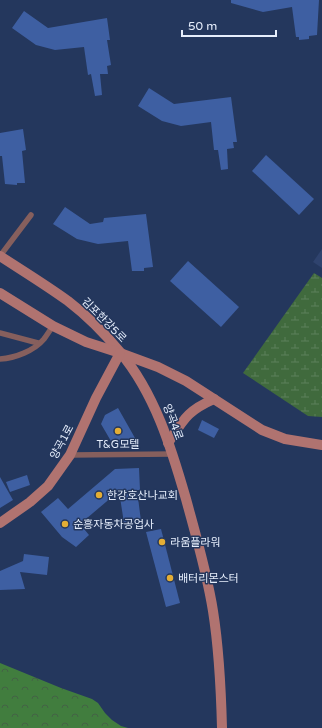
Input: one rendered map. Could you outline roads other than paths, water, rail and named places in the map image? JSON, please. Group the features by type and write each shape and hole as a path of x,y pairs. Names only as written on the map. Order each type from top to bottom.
{"main road":[{"name":"김포한강5로","path":"0,256 69,302 100,330 120,353"},
{"name":"김포한강5로","path":"0,293 53,326 86,342 120,353"},
{"path":"120,353 158,367 186,381 262,430 285,439 322,445"},
{"name":"양곡4로","path":"120,353 157,412 172,454 204,568 216,639 223,725"},
{"name":"양곡1로","path":"0,523 30,502 48,486 70,455 96,398 120,353"},
{"path":"168,443 184,419 191,412 199,406 214,399"}],"lane":[{"path":"0,256 31,215"},
{"path":"0,359 28,351 43,340 53,326"},
{"path":"0,332 38,344"},
{"path":"70,455 172,454"}],"place":[{"name":"T&G모텔","path":"118,431"},
{"name":"한강호산나교회","path":"99,495"},
{"name":"순흥자동차공업사","path":"65,524"},
{"name":"라움플라워","path":"162,542"},
{"name":"배터리몬스터","path":"170,578"}]}
